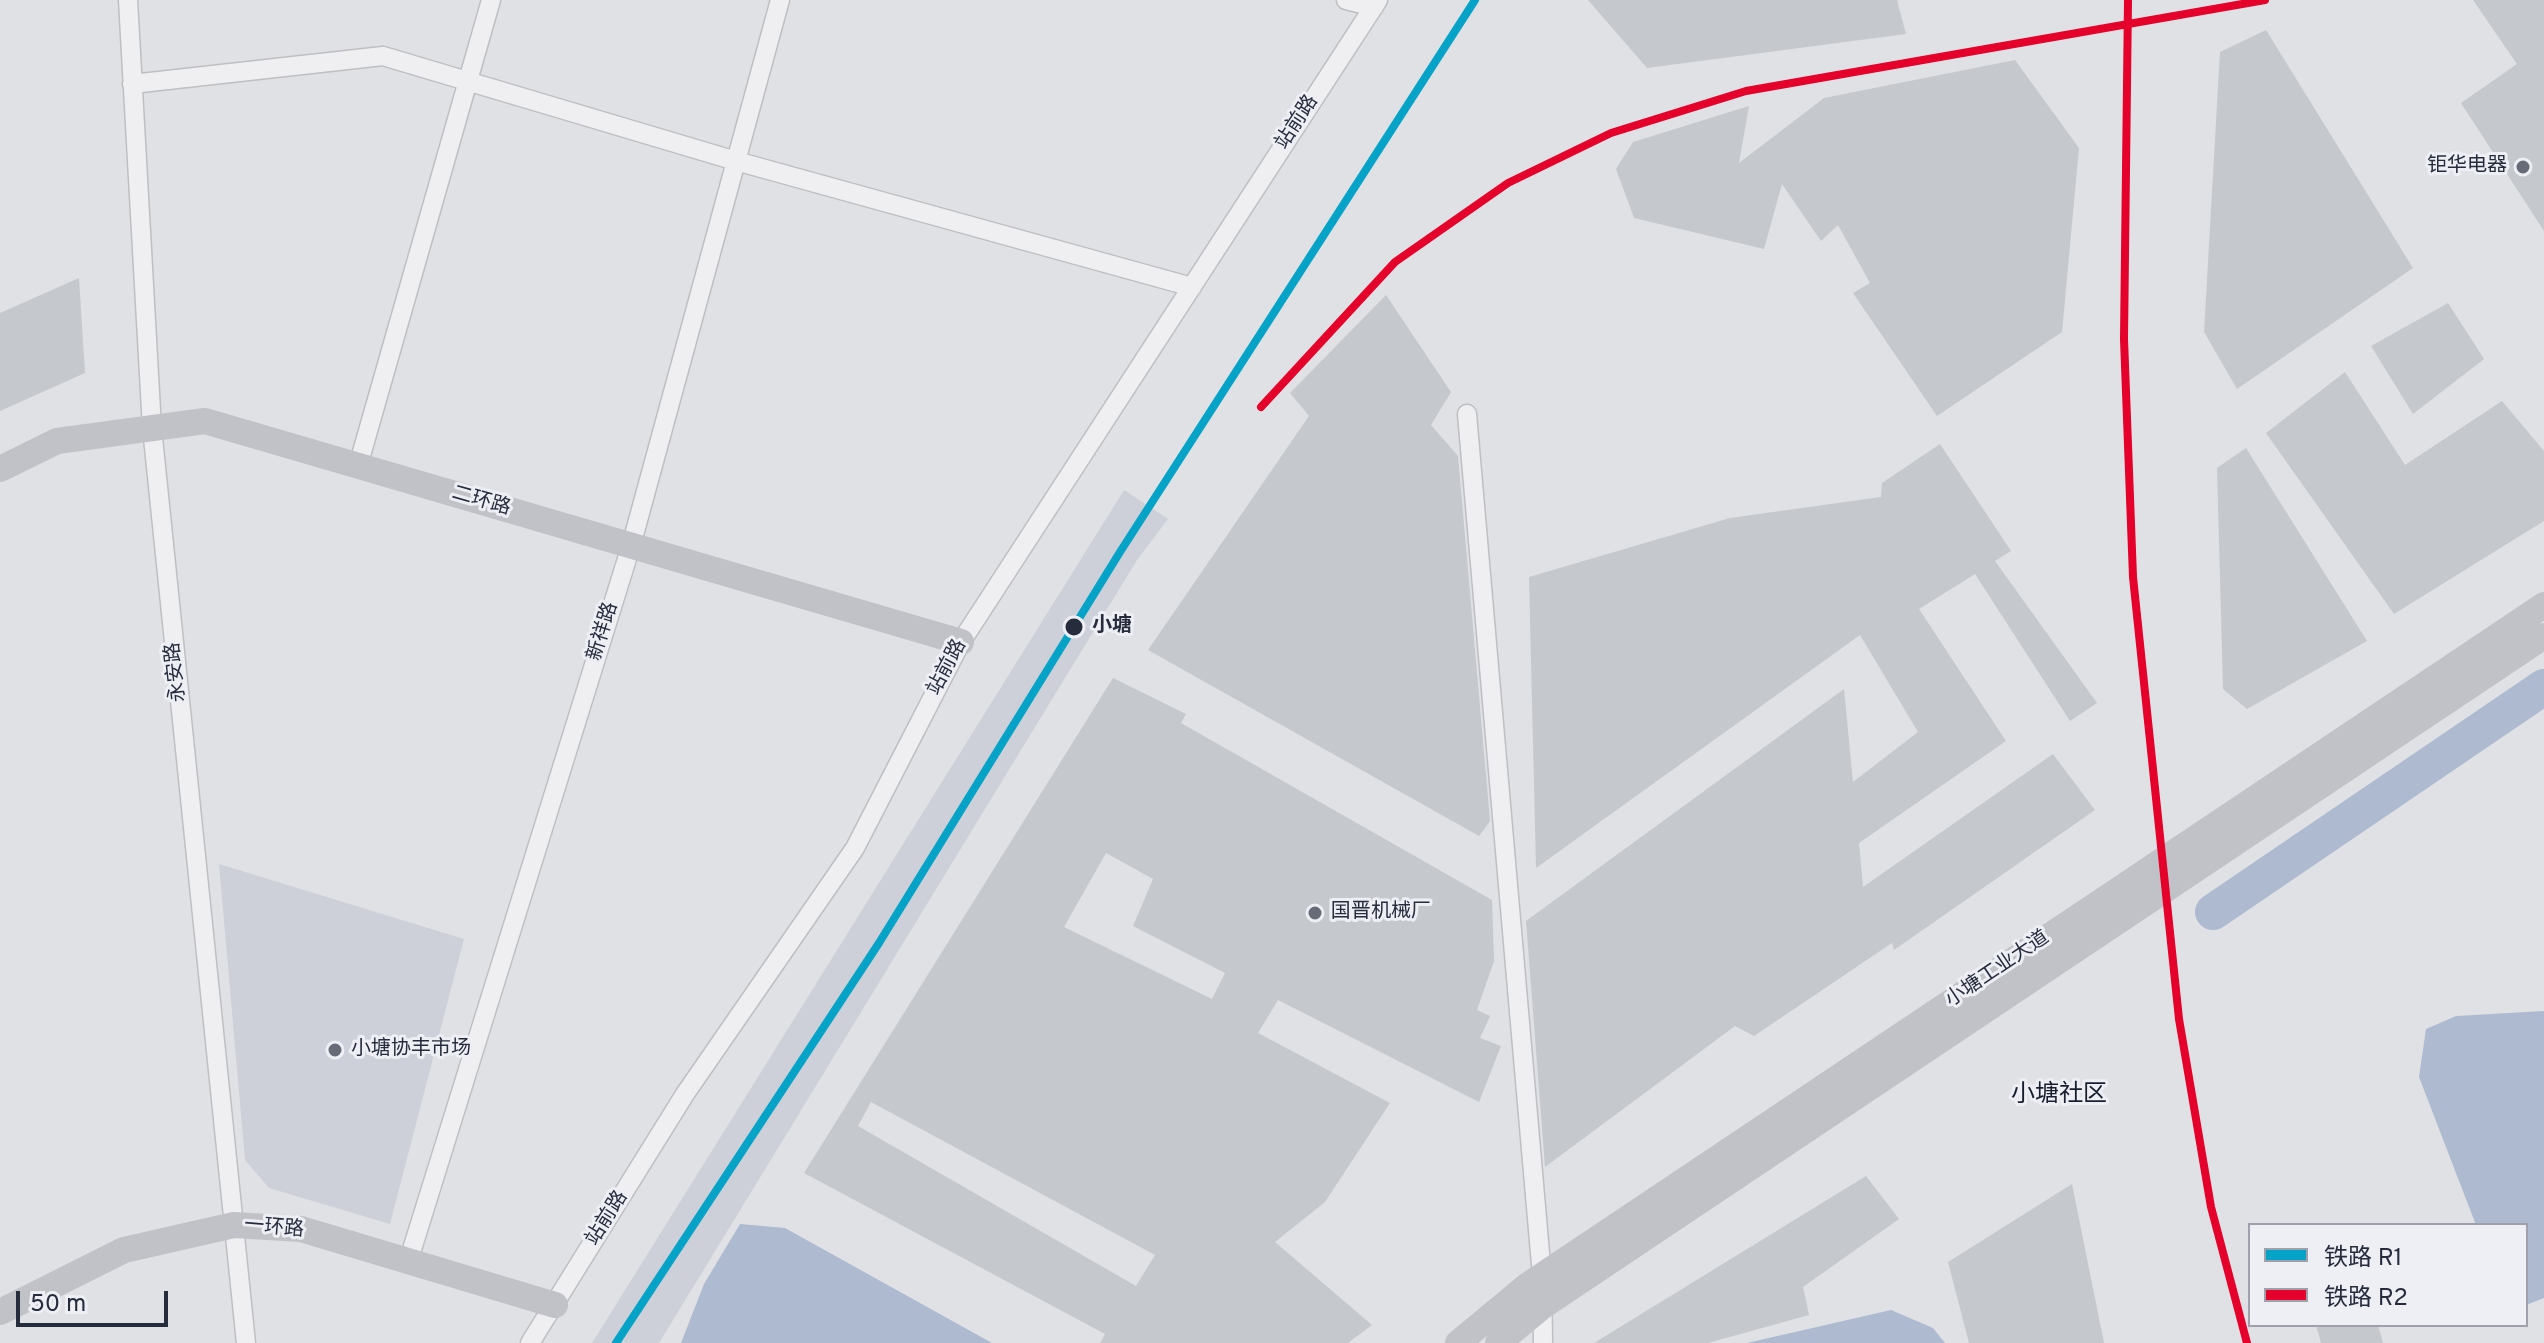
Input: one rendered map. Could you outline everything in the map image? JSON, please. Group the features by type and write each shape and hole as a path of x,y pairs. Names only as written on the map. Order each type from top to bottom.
{"main road":[{"name":"二环路","path":"0,469 57,441 205,421 961,642"},
{"name":"小塘工业大道","path":"1458,1343 1542,1276 2544,605"},
{"name":"小塘工业大道","path":"1498,1343 1543,1306 2544,636"},
{"name":"一环路","path":"0,1312 124,1250 234,1225 301,1229 555,1305"}],"street":[{"name":"永安路","path":"128,0 152,428 246,1343"},
{"path":"358,466 491,0"},
{"name":"新祥路","path":"409,1259 631,546 780,0"},
{"path":"1346,0 1376,4"},
{"name":"站前路","path":"530,1343 685,1094 855,848 961,642 1376,4"},
{"path":"132,84 383,56 736,161 1192,287"},
{"path":"1467,414 1542,1276 1543,1343"}],"shaded area":[{"path":"1124,490 1168,519 1137,560 659,1343 592,1343"},
{"name":"小塘协丰市场","path":"219,864 464,939 390,1224 269,1188 245,1160"}],"water":[{"path":"2544,1011 2544,1298 2528,1304 2528,1223 2475,1223 2419,1077 2426,1029 2456,1016"},
{"path":"740,1224 785,1228 992,1343 681,1343 704,1284"},
{"path":"1891,1310 1933,1328 1945,1343 1747,1343"}],"building":[{"path":"1588,0 1897,0 1906,34 1647,68"},
{"name":"钜华电器","path":"2473,0 2544,0 2544,231 2461,103 2517,64"},
{"path":"2266,30 2413,268 2237,389 2204,332 2220,52"},
{"path":"2015,60 2079,148 2062,332 1937,416 1853,293 1870,283 1838,225 1821,241 1782,184 1764,249 1634,218 1616,169 1633,142 1749,106 1739,163 1824,98"},
{"path":"79,278 85,373 0,411 0,313"},
{"path":"1386,295 1451,392 1431,425 1458,456 1490,821 1479,836 1148,650 1309,416 1290,393"},
{"path":"2448,303 2484,359 2413,414 2371,346"},
{"path":"2345,372 2405,465 2502,401 2544,451 2544,521 2394,614 2266,433"},
{"path":"1940,444 2011,551 1995,561 2097,703 2070,721 1975,574 1919,609 2006,741 1859,843 1863,887 2053,754 2095,810 1894,950 1892,943 1754,1036 1735,1026 1545,1167 1526,921 1844,689 1853,782 1918,732 1860,635 1536,868 1529,577 1730,518 1881,497 1882,483"},
{"path":"2246,448 2367,641 2247,709 2223,689 2217,468"},
{"path":"1113,678 1186,714 1181,723 1492,900 1494,961 1477,1010 1490,1016 1480,1038 1501,1046 1479,1102 1278,1000 1258,1033 1390,1103 1325,1202 1275,1242 1372,1325 1348,1343 1100,1343 1105,1334 804,1173","holes":["1106,853 1153,879 1133,926 1225,973 1212,999 1064,927","871,1102 1155,1255 1136,1286 858,1126"]},
{"path":"1866,1176 1899,1219 1803,1287 1809,1315 1708,1343 1594,1343"},
{"path":"2072,1184 2104,1343 1969,1343 1948,1262"},
{"path":"2317,1327 2379,1327 2383,1343 2321,1343"}],"waterway":[{"path":"2213,912 2544,687"}],"rail line":[{"name":"R1","path":"616,1343 879,943 1120,552 1475,0"},
{"name":"R2","path":"2128,0 2124,339 2133,577 2179,1019 2211,1207 2247,1343"},
{"name":"R2","path":"1261,407 1395,262 1508,183 1611,133 1746,91 2265,0"}],"place":[{"name":"钜华电器","path":"2523,167"},
{"name":"小塘","path":"1074,627"},
{"name":"国晋机械厂","path":"1315,913"},
{"name":"小塘协丰市场","path":"335,1050"}],"district":[{"name":"小塘社区","path":"2059,1096"}]}
